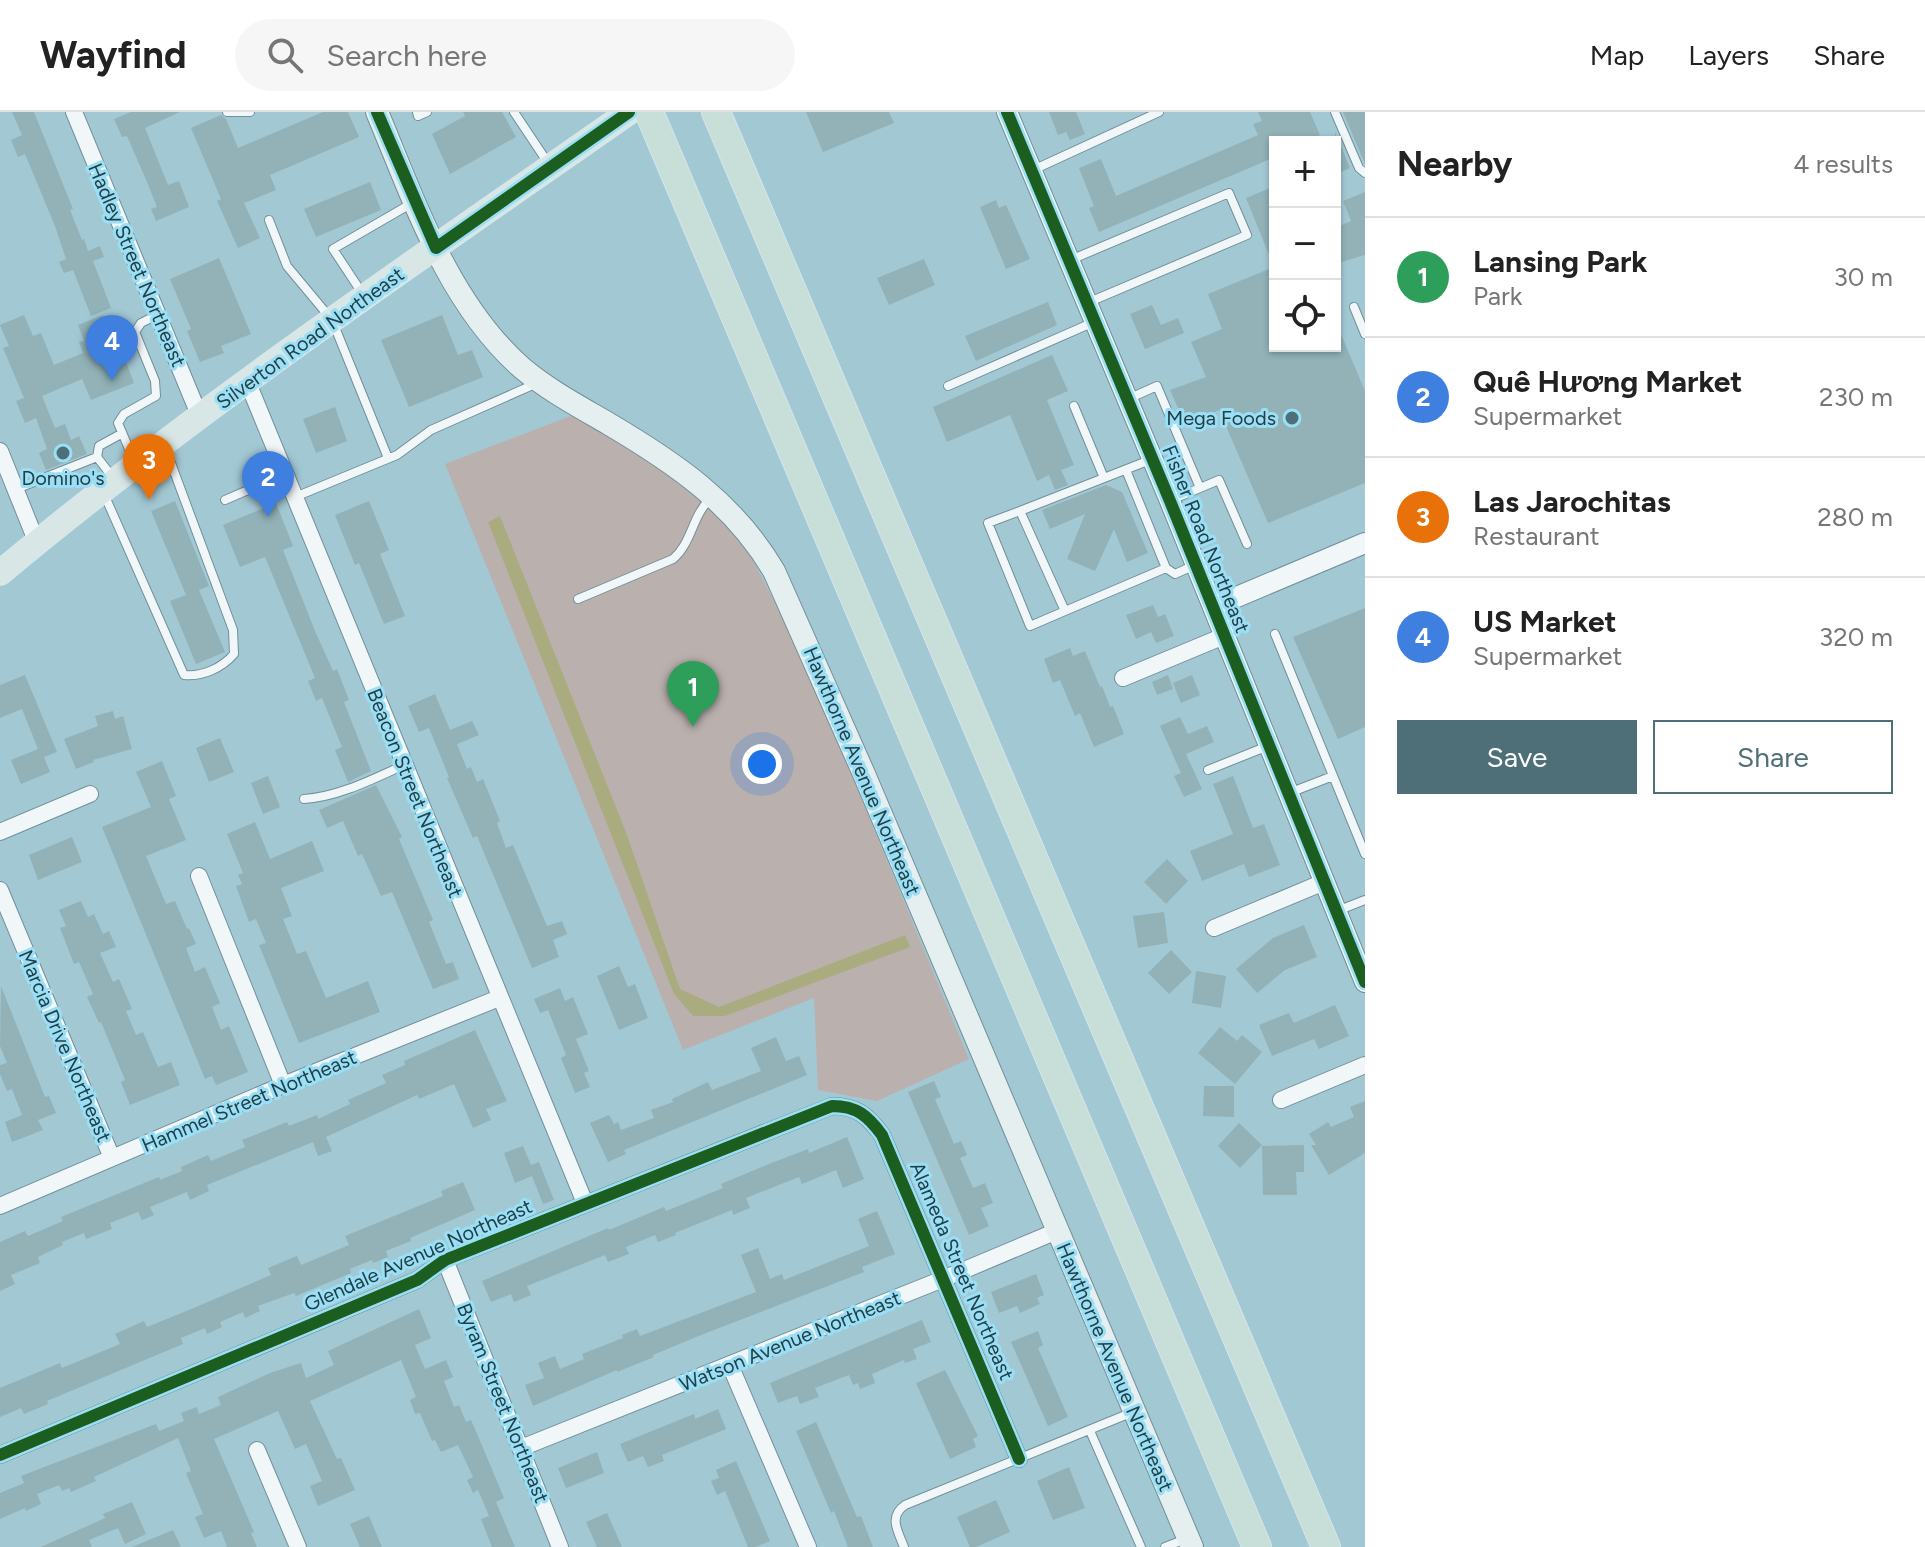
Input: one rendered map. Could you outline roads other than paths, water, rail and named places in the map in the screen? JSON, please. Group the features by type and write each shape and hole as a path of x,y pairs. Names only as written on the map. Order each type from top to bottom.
{"highway":[{"path":"649,112 1257,1547"},
{"path":"721,124 1326,1547"}],"main road":[{"name":"Hawthorne Avenue Northeast","path":"377,112 436,248 467,303 510,357 540,382 674,464 714,495 761,549 802,630 1190,1542"},
{"name":"Silverton Road Northeast","path":"0,573 108,484 365,296 629,112"}],"street":[{"name":"Hadley Street Northeast","path":"74,112 200,417"},
{"name":"Fisher Road Northeast","path":"1007,112 1170,501 1365,982"},
{"name":"Beacon Street Northeast","path":"248,383 585,1203"},
{"path":"0,451 37,543"},
{"path":"1213,607 1365,543"},
{"path":"1123,678 1224,636"},
{"path":"0,832 90,794"},
{"path":"199,876 283,1085"},
{"path":"1214,928 1324,882"},
{"name":"Marcia Drive Northeast","path":"0,890 112,1158"},
{"name":"Hammel Street Northeast","path":"0,1206 283,1085 499,998"},
{"path":"1281,1100 1365,1065"},
{"name":"Glendale Avenue Northeast","path":"0,1455 417,1280 445,1260 585,1203 823,1108 842,1106 855,1109"},
{"name":"Alameda Street Northeast","path":"855,1109 863,1112 882,1135 1019,1459"},
{"name":"Watson Avenue Northeast","path":"521,1448 1057,1231"},
{"name":"Byram Street Northeast","path":"445,1260 560,1547"},
{"path":"730,1365 808,1547"},
{"path":"257,1450 298,1547"}],"lane":[{"path":"227,112 250,112"},
{"path":"417,112 418,116 427,112"},
{"path":"514,112 551,167"},
{"path":"1030,171 1159,112"},
{"path":"1335,112 1359,168 1365,173"},
{"path":"948,386 1247,235 1229,193 1068,261"},
{"path":"365,296 333,249 415,202"},
{"path":"269,220 287,266 332,320 388,458"},
{"path":"1354,307 1365,334"},
{"path":"136,464 121,434 120,417 156,396 155,381 135,332 141,323 158,315"},
{"path":"294,497 397,455 431,430 540,382"},
{"path":"1127,399 1157,386 1200,488"},
{"path":"1074,406 1104,478"},
{"path":"121,434 99,446 97,457 184,675 206,673 228,661 234,654 233,630 164,444"},
{"path":"15,489 97,457"},
{"path":"1152,459 988,523 1030,626 1166,568"},
{"path":"1126,470 1166,568 1175,574 1195,565"},
{"path":"225,500 285,474"},
{"path":"1170,501 1219,480 1247,544"},
{"path":"578,599 673,559 688,540 698,514 714,495"},
{"path":"1020,511 1065,611"},
{"path":"1275,634 1365,854"},
{"path":"1208,770 1269,746"},
{"path":"304,799 344,790 404,765"},
{"path":"1288,793 1333,776"},
{"path":"1336,912 1365,900"},
{"path":"904,1547 895,1520 900,1507 1134,1412"},
{"path":"1090,1431 1141,1547"},
{"path":"1165,1547 1190,1542"}],"place":[{"name":"US Market","path":"112,381"},
{"name":"Mega Foods","path":"1292,418"},
{"name":"Domino's","path":"63,453"},
{"name":"Las Jarochitas","path":"149,500"},
{"name":"Quê Hương Market","path":"268,517"},
{"name":"Lansing Park","path":"693,727"}]}
